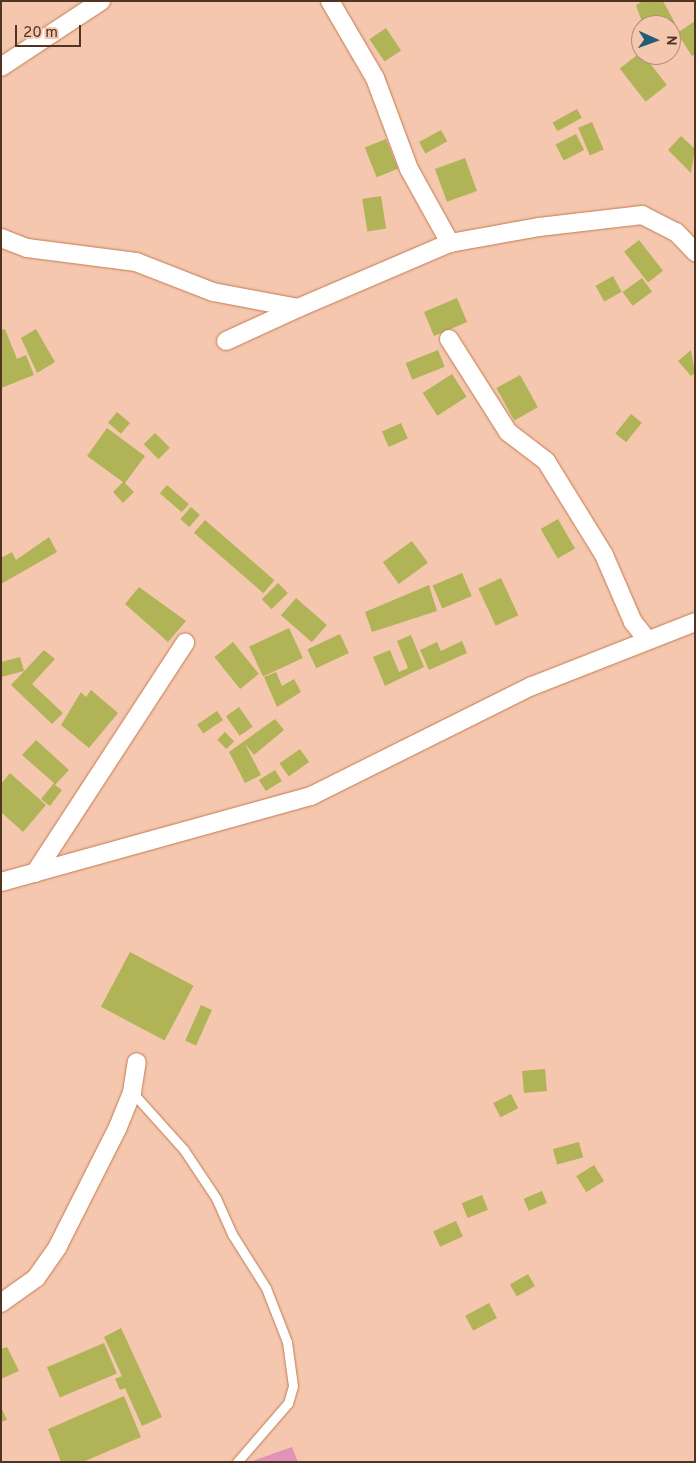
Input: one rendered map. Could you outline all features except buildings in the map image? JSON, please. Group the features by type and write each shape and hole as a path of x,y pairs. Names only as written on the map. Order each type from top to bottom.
{"street":[{"path":"1,67 100,1"},
{"path":"330,1 374,78 409,170 450,243"},
{"path":"226,341 450,243 642,215 676,232 695,252"},
{"path":"1,238 27,248 136,262 213,292 298,308"},
{"path":"449,339 508,432 546,461 604,555 633,622 647,639"},
{"path":"1,882 311,796 532,686 647,639 695,622"},
{"path":"35,872 184,643"},
{"path":"1,1303 36,1278 58,1246 132,1092 138,1062"}],"lane":[{"path":"132,1092 181,1146 216,1198 232,1234 266,1288 287,1342 294,1386 288,1403 237,1462"}],"shaded area":[{"path":"292,1447 298,1462 250,1462"}]}
